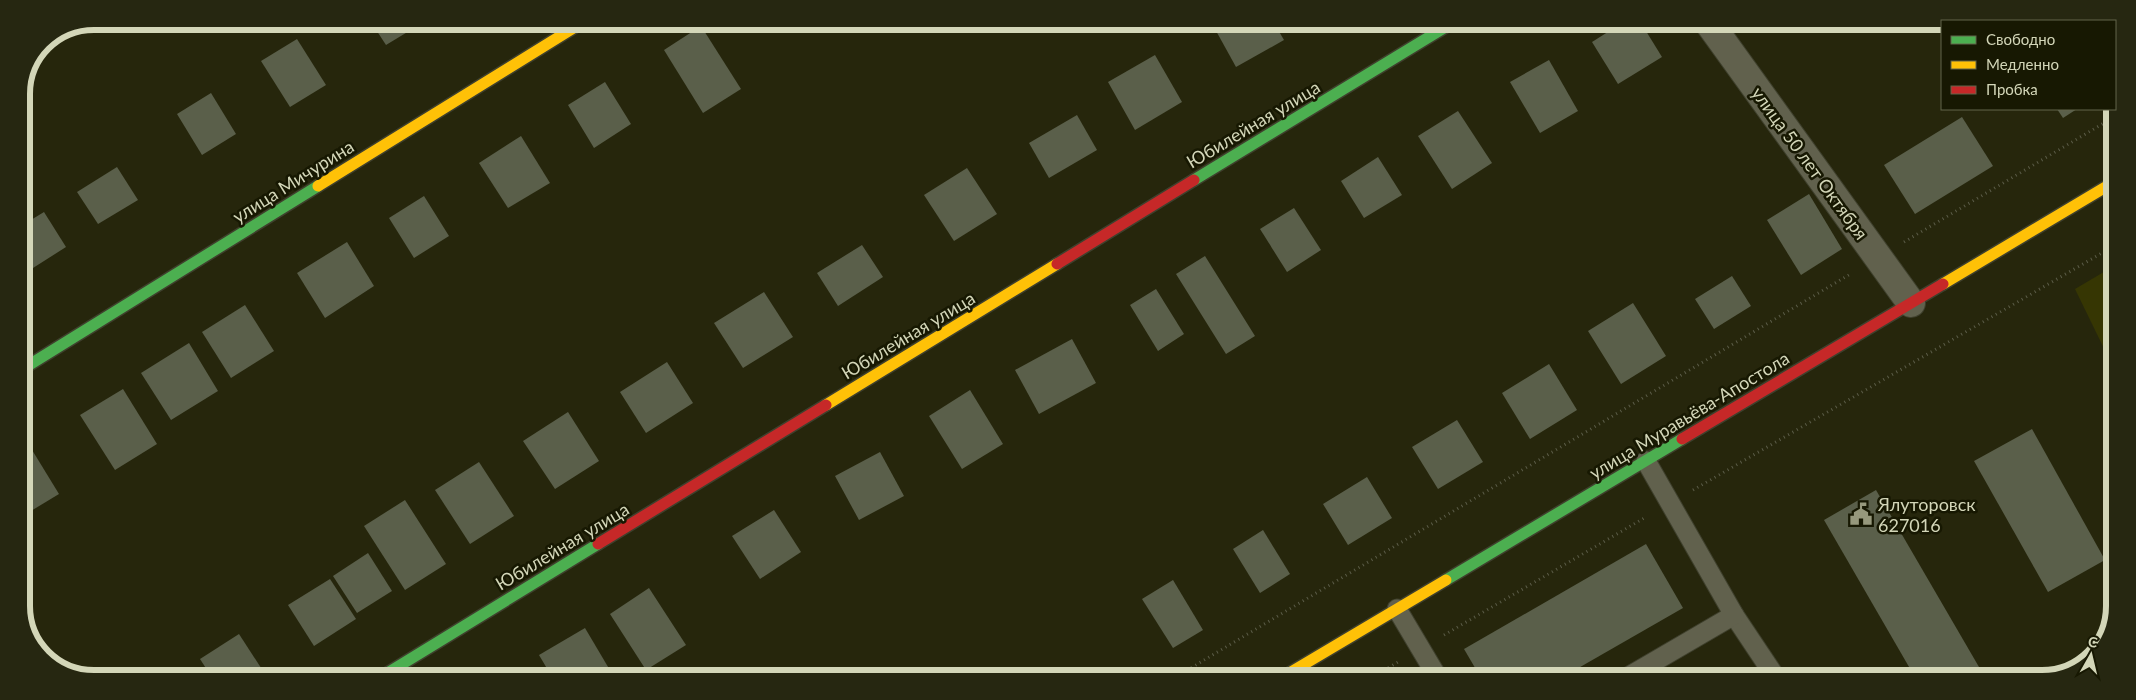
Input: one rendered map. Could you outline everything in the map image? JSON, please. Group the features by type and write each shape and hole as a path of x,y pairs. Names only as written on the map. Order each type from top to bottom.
{"street":[{"name":"улица Мичурина","path":"30,364 570,30"},
{"name":"Юбилейная улица","path":"392,670 1441,30"},
{"name":"улица 50 лет Октября","path":"1714,30 1911,303"},
{"name":"улица Муравьёва-Апостола","path":"1294,670 2106,187"}],"lane":[{"path":"1646,461 1734,615 1771,670"},
{"path":"1397,609 1433,670"},
{"path":"1640,670 1734,615"}],"path":[{"path":"1187,670 2106,122"},
{"path":"1384,670 2106,251"}],"shaded area":[{"path":"2106,271 2106,353 2075,289"}],"building":[{"path":"376,30 411,30 386,45"},
{"path":"695,30 704,30 741,89 703,113 664,50"},
{"path":"1216,30 1278,30 1284,40 1236,67"},
{"path":"1611,30 1645,30 1662,57 1618,84 1592,42"},
{"path":"297,39 326,85 290,107 261,61"},
{"path":"1155,55 1182,102 1135,130 1108,82"},
{"path":"1549,60 1578,111 1540,133 1510,82"},
{"path":"605,82 631,124 594,148 568,105"},
{"path":"211,93 236,134 202,155 177,114"},
{"path":"2058,110 2075,110 2063,118"},
{"path":"1458,111 1492,163 1452,189 1418,136"},
{"path":"1077,115 1097,150 1049,178 1029,143"},
{"path":"1962,117 1993,166 1915,214 1884,165"},
{"path":"521,136 550,183 508,208 479,163"},
{"path":"1378,157 1402,195 1364,218 1341,181"},
{"path":"117,167 138,200 98,224 77,192"},
{"path":"967,168 997,214 954,241 924,195"},
{"path":"1809,194 1842,249 1801,275 1767,220"},
{"path":"424,196 449,236 414,258 389,218"},
{"path":"1294,208 1321,250 1287,272 1260,229"},
{"path":"44,212 66,247 30,270 30,221"},
{"path":"347,242 374,286 325,318 297,273"},
{"path":"862,245 883,277 838,306 817,273"},
{"path":"1205,256 1255,336 1226,354 1176,274"},
{"path":"1732,276 1751,306 1714,329 1695,299"},
{"path":"1156,289 1184,334 1158,351 1130,305"},
{"path":"764,292 793,337 743,368 714,323"},
{"path":"1633,303 1666,356 1621,384 1588,331"},
{"path":"245,305 274,351 231,378 202,332"},
{"path":"1072,339 1096,383 1039,414 1015,370"},
{"path":"189,343 218,391 171,420 141,373"},
{"path":"667,362 693,403 646,433 620,392"},
{"path":"1549,364 1577,410 1530,439 1502,393"},
{"path":"123,389 157,444 115,470 80,415"},
{"path":"970,390 1003,444 962,469 929,416"},
{"path":"568,412 599,461 555,489 523,441"},
{"path":"1457,420 1483,462 1438,489 1412,447"},
{"path":"2032,429 2105,560 2048,592 1974,461"},
{"path":"30,447 59,494 30,512"},
{"path":"880,452 904,496 859,520 835,476"},
{"path":"479,462 514,516 470,544 435,490"},
{"path":"1367,477 1392,518 1348,545 1323,504"},
{"path":"1876,490 1981,670 1911,670 1824,520"},
{"path":"405,500 446,564 405,590 364,526"},
{"path":"774,510 801,552 760,579 732,536"},
{"path":"1263,530 1290,574 1260,593 1233,549"},
{"path":"1646,544 1683,608 1575,670 1476,670 1464,649"},
{"path":"368,553 392,591 357,613 333,576"},
{"path":"330,579 356,619 314,646 288,605"},
{"path":"1173,580 1203,630 1173,648 1142,599"},
{"path":"649,588 686,645 646,670 610,614"},
{"path":"585,628 610,670 548,670 539,655"},
{"path":"239,634 262,670 207,670 200,659"}],"traffic: fast":[{"path":"1194,180 1440,30"},
{"path":"30,364 318,186"},
{"path":"1446,580 1682,439"},
{"path":"392,670 598,544"}],"traffic: slow":[{"path":"318,186 570,30"},
{"path":"1943,284 2106,187"},
{"path":"826,405 1057,264"},
{"path":"1294,670 1446,580"}],"traffic: jam":[{"path":"1057,264 1194,180"},
{"path":"1682,439 1943,284"},
{"path":"598,544 826,405"}],"place":[{"name":"Ялуторовск 627016","path":"1861,514"}]}
